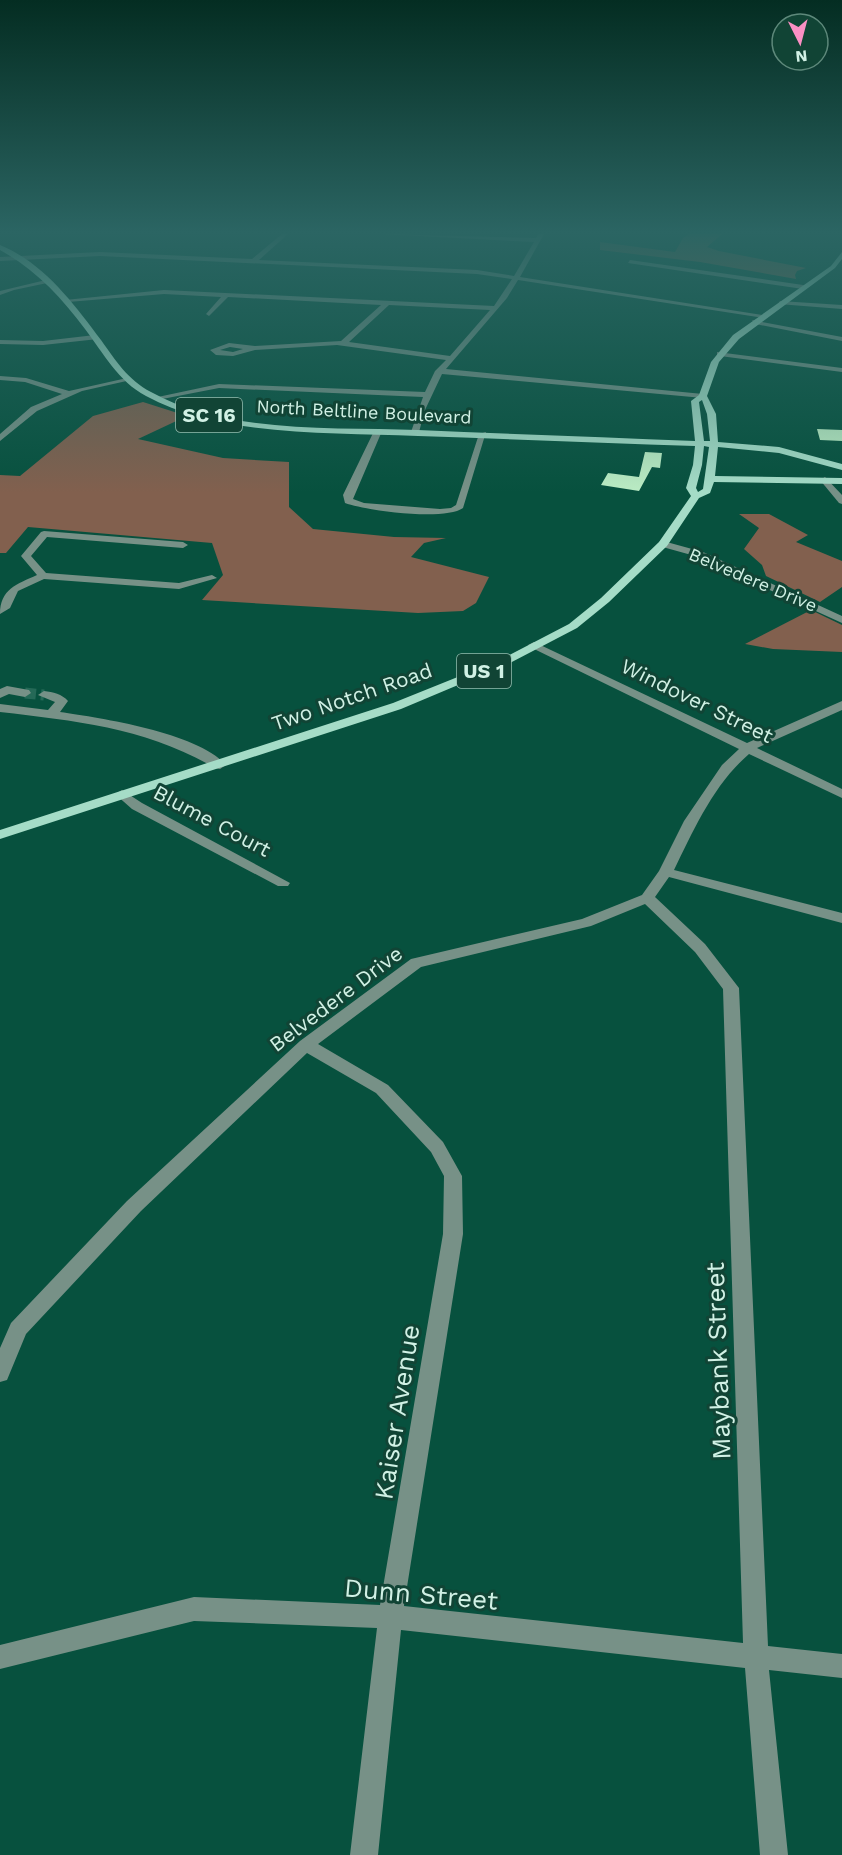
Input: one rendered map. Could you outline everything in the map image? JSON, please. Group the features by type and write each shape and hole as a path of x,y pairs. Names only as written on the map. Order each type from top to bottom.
{"main road":[{"name":"North Beltline Boulevard","path":"83,321 131,382 157,398 202,414 245,423 292,428 483,434 564,440 700,443"},
{"path":"755,322 739,334 720,354 708,376 703,396 695,401 700,443 699,466 691,488 702,493 717,486 748,482 842,479"},
{"name":"Two Notch Road","path":"0,835 122,794 220,765 435,692 494,666 573,626 605,600 663,544 712,479 716,440 709,402 703,396"},
{"path":"543,437 563,434 688,437 700,443 716,440 784,447 842,462"},
{"path":"716,440 779,450 842,467"},
{"path":"712,479 748,482"}],"street":[{"path":"344,343 368,321"},
{"path":"415,432 427,395 439,371 484,321"},
{"path":"755,322 842,339"},
{"path":"0,342 43,343 95,338"},
{"path":"255,348 344,343 451,358"},
{"path":"720,354 842,370"},
{"path":"439,371 703,396"},
{"path":"0,378 26,380 69,394"},
{"path":"0,438 33,409 69,394 131,382"},
{"path":"157,398 194,389 219,386 427,395"},
{"path":"378,431 348,495 348,501 363,506 440,512 453,511 460,506 483,434"},
{"path":"825,480 842,501"},
{"path":"43,576 26,556 44,534 183,545"},
{"name":"Belvedere Drive","path":"663,544 699,554 842,620"},
{"path":"0,611 6,606 14,589 43,576 179,586 212,578"},
{"name":"Windover Street","path":"534,645 842,794"},
{"path":"0,694 7,690 25,693"},
{"path":"44,695 53,696 62,701 51,715"},
{"name":"Belvedere Drive","path":"0,1373 18,1329 134,1206 306,1045 416,963 586,923 646,898 666,872 691,821 720,774 748,748 842,705"},
{"path":"0,708 122,726 153,734 205,755 220,765"},
{"name":"Blume Court","path":"122,794 137,806 283,883"},
{"path":"666,872 842,918"},
{"name":"Maybank Street","path":"646,898 700,948 731,988 756,1658 774,1855"},
{"name":"Kaiser Avenue","path":"306,1045 382,1089 437,1147 453,1176 453,1234 390,1617 364,1855"},
{"name":"Dunn Street","path":"0,1657 194,1610 390,1617 842,1666"}],"shaded area":[{"path":"143,402 187,416 138,439 223,458 289,462 289,507 313,529 394,537 446,538 424,543 411,557 489,577 476,603 463,611 418,613 202,600 223,575 212,543 28,527 6,553 0,553 0,475 20,476 93,416"},
{"path":"739,514 769,514 808,535 796,542 842,561 842,587 820,602 766,576 762,565 744,549 759,528"},
{"path":"811,610 842,625 842,652 773,649 745,644"}],"building":[{"path":"817,429 842,430 842,441 820,440"},
{"path":"645,452 662,453 660,468 652,467 639,491 601,485 608,473 639,477"}],"tunnel":[{"path":"25,693 44,695"}]}
